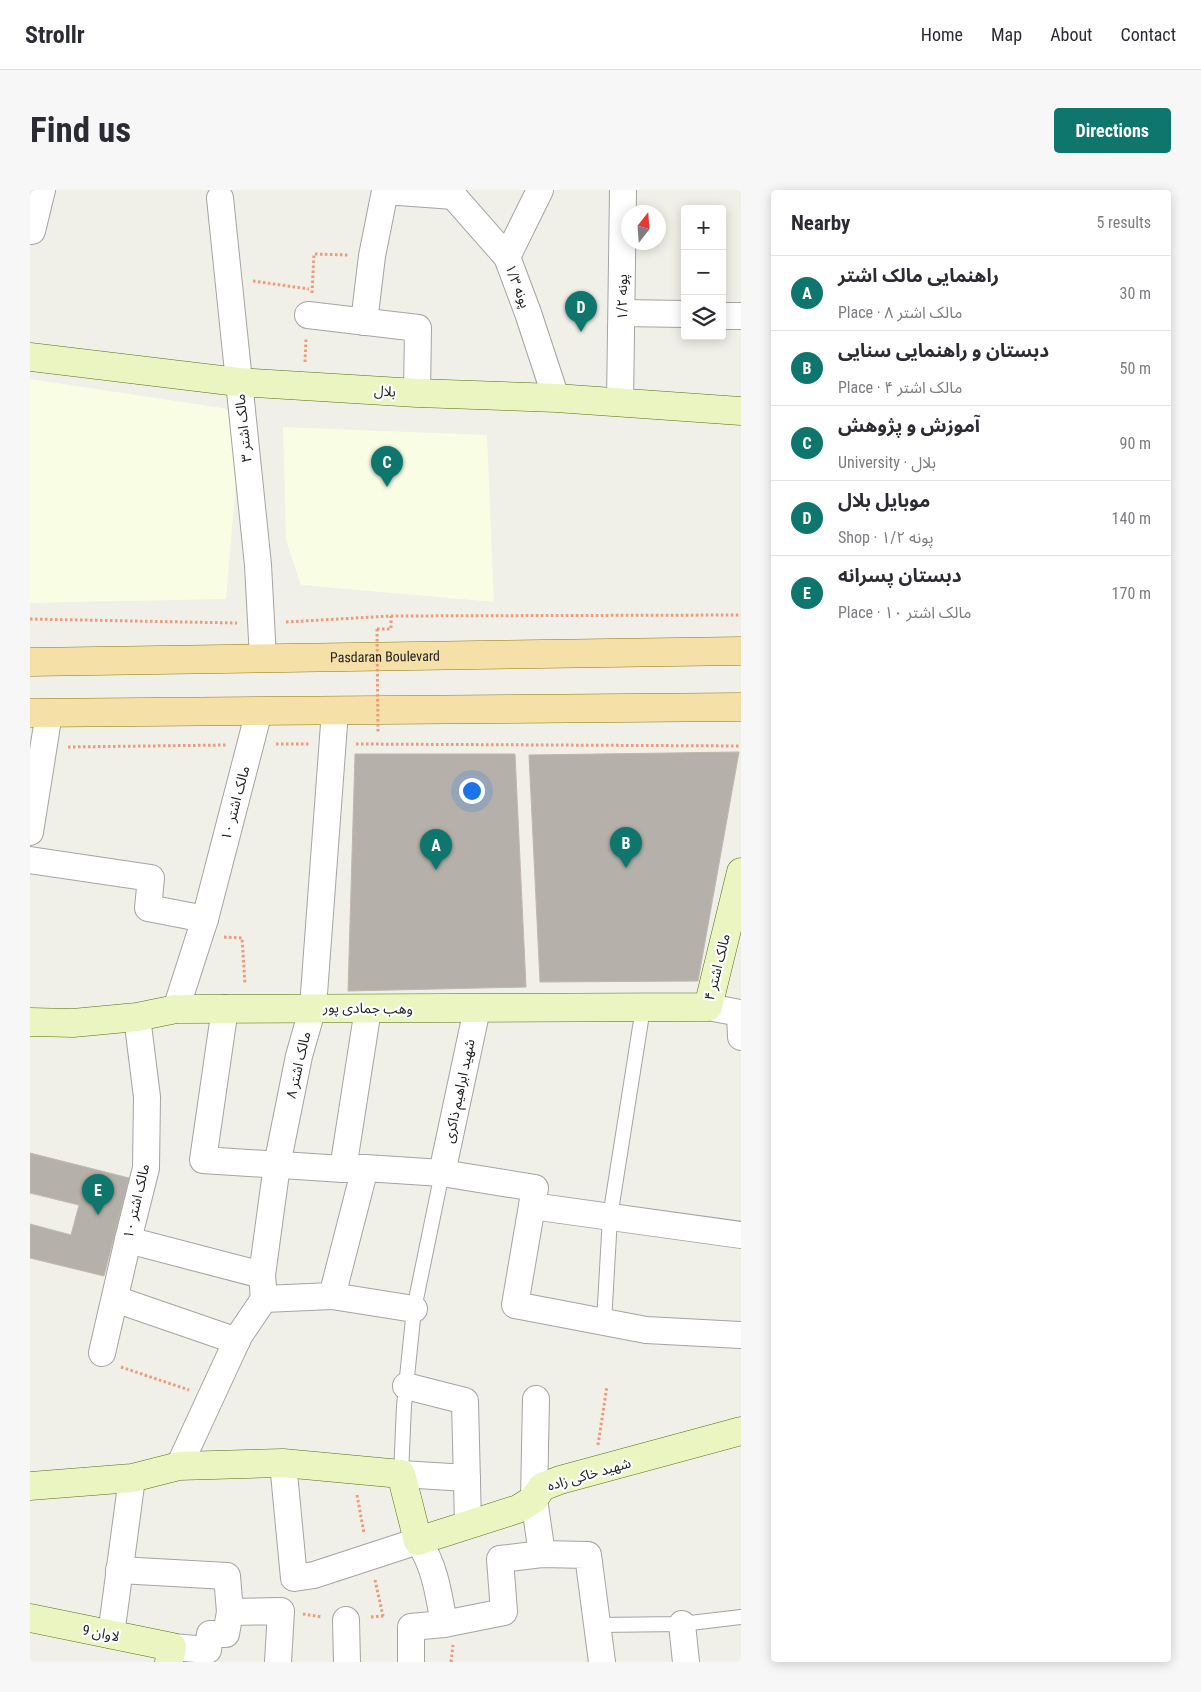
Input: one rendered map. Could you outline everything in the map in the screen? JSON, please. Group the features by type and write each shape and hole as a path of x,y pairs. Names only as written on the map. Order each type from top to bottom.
{"main road":[{"name":"Pasdaran Boulevard","path":"30,662 741,651"},
{"path":"40,713 741,707"}],"street":[{"path":"30,231 32,231 42,190"},
{"path":"364,322 372,256 385,190 451,193"},
{"path":"507,257 540,190"},
{"name":"پونه ۱/۲","path":"620,403 623,190"},
{"name":"پونه ۱/۳","path":"451,193 507,257 556,398"},
{"name":"مالک اشتر ۳","path":"220,198 258,565 263,658"},
{"path":"622,313 681,314"},
{"path":"308,315 418,328 417,393"},
{"path":"726,316 741,316"},
{"name":"بلال","path":"30,357 238,382 417,393 556,398 741,411"},
{"name":"مالک اشتر ۸","path":"263,1287 277,1165 299,1056 313,1007 335,710"},
{"name":"مالک اشتر ۱۰","path":"176,1009 202,928 260,711"},
{"path":"30,832 44,747 40,713"},
{"path":"30,860 151,878 148,908 202,928"},
{"name":"مالک اشتر ۴","path":"741,872 708,1007 741,1021"},
{"name":"وهب جمادی پور","path":"30,1022 73,1023 137,1017 176,1009 708,1007"},
{"path":"235,1008 204,1160 442,1172 535,1188 515,1305 646,1330 741,1335"},
{"name":"شهید ابراهیم ذاکری","path":"442,1172 477,1008"},
{"path":"332,1296 354,1168 368,1009"},
{"name":"مالک اشتر ۱۰","path":"102,1353 146,1168 147,1097 137,1017"},
{"path":"532,1206 741,1235"},
{"path":"128,1240 263,1287 414,1309"},
{"path":"179,1466 263,1287"},
{"path":"115,1299 237,1341"},
{"path":"406,1386 466,1402 468,1524"},
{"path":"536,1399 534,1500 542,1554"},
{"name":"شهید خاکی زاده","path":"418,1541 518,1509 534,1500 542,1487 560,1480 741,1431"},
{"path":"30,1486 132,1478 179,1466 283,1463 467,1478"},
{"path":"283,1463 294,1578 314,1575 418,1541"},
{"path":"401,1474 418,1541 427,1553 439,1596 444,1624"},
{"path":"110,1635 132,1478"},
{"path":"411,1662 411,1627 444,1624 504,1612 500,1559 542,1554 588,1555 602,1662"},
{"path":"119,1570 227,1576 230,1612 226,1634 210,1634 208,1650 170,1654"},
{"path":"230,1612 280,1611 278,1662"},
{"name":"لاوان 9","path":"30,1618 110,1635 170,1654"},
{"path":"346,1620 347,1662"},
{"path":"682,1624 686,1662"}],"lane":[{"path":"604,1322 610,1217 643,1008"},
{"path":"401,1474 406,1386 414,1309 442,1172"},
{"path":"598,1626 682,1624 741,1618"}],"path":[{"path":"229,279 312,289"},
{"path":"30,619 261,623 391,616 741,615"},
{"path":"378,734 377,629 391,629 391,616"},
{"path":"396,739 396,744"},
{"path":"44,747 251,744 741,746"},
{"path":"202,928 242,938 235,1008"},
{"path":"102,1353 119,1367 211,1397"},
{"path":"594,1472 607,1386"},
{"path":"352,1469 369,1558 383,1616"}],"shaded area":[{"path":"30,379 242,411 226,599 30,603"},
{"path":"283,427 487,435 494,602 301,585 286,540"}],"building":[{"path":"739,752 698,981 540,982 529,755"},
{"path":"355,754 515,754 526,987 348,991"},
{"path":"30,1153 129,1178 104,1276 30,1258 30,1224 71,1235 79,1205 30,1193"}],"place":[{"name":"موبایل بلال","path":"581,332"},
{"name":"آموزش و پژوهش","path":"387,487"},
{"name":"دبستان و راهنمایی سنایی","path":"626,868"},
{"name":"راهنمایی مالک اشتر","path":"436,870"},
{"name":"دبستان پسرانه","path":"98,1215"}]}
